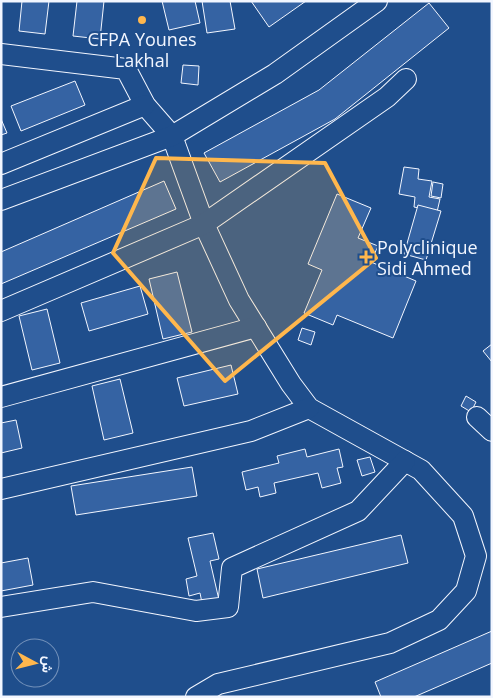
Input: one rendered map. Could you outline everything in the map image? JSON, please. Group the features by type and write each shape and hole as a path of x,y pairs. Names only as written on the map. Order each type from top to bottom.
{"street":[{"path":"1,200 172,136 275,74 377,1"},
{"path":"1,54 126,69 145,106 172,136 204,224 239,300 291,384 309,408 421,470 463,516 476,556 466,591 440,620 390,643 218,684 196,697"},
{"path":"1,311 204,224 358,118 387,97 406,79"},
{"path":"1,164 145,106"},
{"path":"1,397 256,327"},
{"path":"1,489 251,431 309,408"},
{"path":"477,417 492,431"},
{"path":"1,607 93,592 196,611 228,607 232,568 358,510 405,461"}],"highlighted area":[{"path":"156,158 325,163 376,258 225,381 113,253"}],"building":[{"path":"22,1 49,1 45,34 19,31"},
{"path":"77,1 104,1 100,39 73,36"},
{"path":"162,1 195,1 200,23 169,30"},
{"path":"202,1 230,1 235,29 207,33"},
{"path":"251,1 306,1 269,27"},
{"path":"429,3 449,28 335,119 220,182 204,153 319,90"},
{"path":"183,65 199,66 198,85 181,83"},
{"path":"75,81 85,105 21,131 11,106"},
{"path":"1,119 7,133 1,135"},
{"path":"404,167 419,169 418,179 432,181 429,197 440,199 437,212 414,207 415,197 399,194"},
{"path":"164,181 176,209 1,284 1,252"},
{"path":"433,182 443,184 441,198 431,196"},
{"path":"337,194 371,208 358,238 378,246 371,262 416,281 393,338 337,315 333,325 304,313 322,270 308,264"},
{"path":"418,205 441,211 426,260 404,254"},
{"path":"177,272 192,332 163,339 149,279"},
{"path":"140,286 148,314 89,331 81,303"},
{"path":"47,309 60,363 32,370 19,316"},
{"path":"302,328 315,332 311,345 298,340"},
{"path":"492,344 492,362 483,351"},
{"path":"231,365 238,394 184,406 177,378"},
{"path":"120,379 133,433 104,440 92,386"},
{"path":"466,396 476,402 471,412 461,406"},
{"path":"16,420 22,448 1,453 1,423"},
{"path":"305,449 307,457 339,449 343,467 337,468 341,483 322,488 318,473 274,483 276,493 260,497 258,487 246,490 242,472 279,463 277,456"},
{"path":"370,457 375,472 362,476 357,460"},
{"path":"192,467 197,496 76,515 71,486"},
{"path":"213,533 219,559 210,561 219,600 202,603 200,593 189,596 186,579 197,576 188,538"},
{"path":"401,535 408,563 263,598 257,569"},
{"path":"28,558 33,585 1,591 1,563"},
{"path":"492,631 492,663 414,697 381,697 375,682"}],"place":[{"name":"CFPA Younes Lakhal","path":"142,20"},
{"name":"Polyclinique Sidi Ahmed","path":"366,257"}]}
